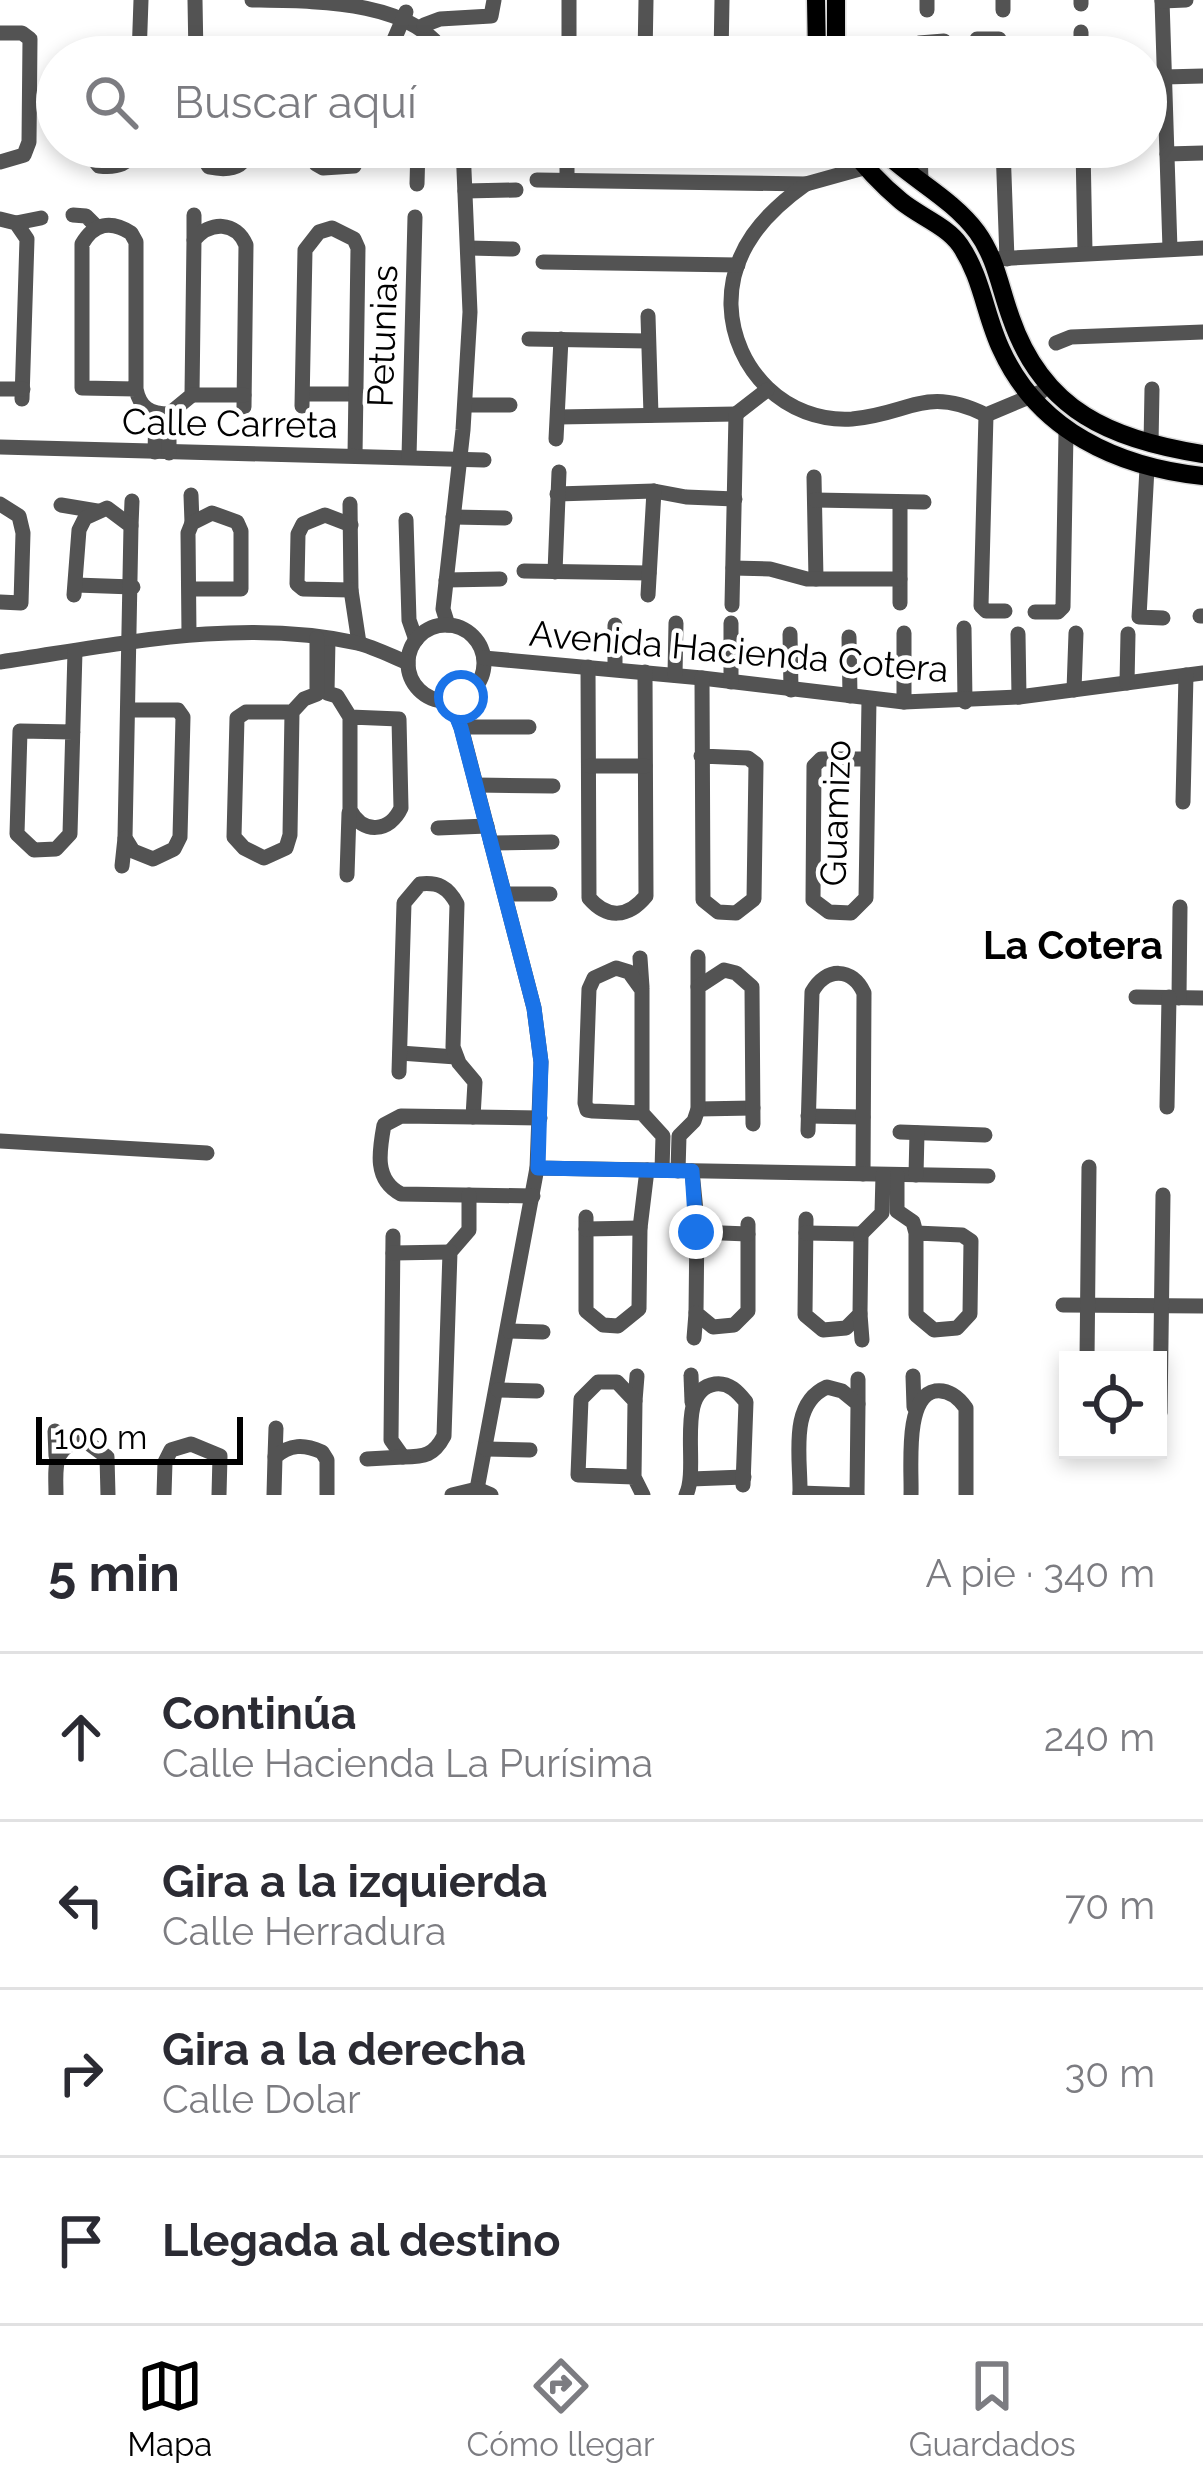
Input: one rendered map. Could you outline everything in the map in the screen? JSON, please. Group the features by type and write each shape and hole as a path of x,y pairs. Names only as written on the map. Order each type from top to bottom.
{"main road":[{"path":"815,0 816,36"},
{"path":"836,0 836,36"},
{"path":"868,168 900,200 958,240 978,277 1002,353 1040,393 1066,432 1147,468 1203,476"},
{"path":"899,168 958,212 1000,259 1019,339 1040,393 1106,429 1203,454"}],"street":[{"path":"140,36 141,0"},
{"path":"195,0 196,36"},
{"path":"252,0 363,1 406,12 434,36"},
{"path":"424,25 440,19 491,16 494,0"},
{"path":"568,36 569,0"},
{"path":"645,36 646,0"},
{"path":"722,0 722,36"},
{"path":"1163,36 1162,0 1186,0"},
{"path":"398,36 406,12"},
{"path":"0,33 22,33 30,39 28,142 24,154 0,162"},
{"path":"1167,77 1203,76"},
{"path":"1170,249 1167,154 1203,153"},
{"path":"417,168 417,184"},
{"path":"448,625 443,609 465,405 469,248 464,168"},
{"path":"567,168 567,180"},
{"path":"538,180 806,184 863,168"},
{"path":"921,168 921,182"},
{"path":"1002,168 1000,259 1203,248"},
{"path":"1083,168 1084,252"},
{"path":"806,184 757,224 738,266 731,300 734,335 748,366 767,390 795,408 824,418 854,418 926,399 949,400 986,416 1040,393"},
{"path":"465,191 516,190"},
{"path":"136,214 136,389 139,401 163,414"},
{"path":"73,215 86,216 96,226"},
{"path":"192,395 194,215"},
{"path":"8,221 41,218"},
{"name":"Petunias","path":"409,457 416,218"},
{"path":"0,388 22,394 27,238 8,221"},
{"path":"136,242 124,228 111,224 96,226 82,244 82,388 136,389"},
{"path":"163,414 192,395 244,401 246,244 236,230 222,226 207,229 194,240"},
{"path":"354,394 302,400 305,250 319,232 332,228 354,239 358,248 355,456"},
{"path":"469,248 513,249"},
{"path":"543,262 738,266"},
{"path":"647,316 651,416"},
{"path":"1056,344 1071,337 1203,332"},
{"path":"530,339 647,341"},
{"path":"556,439 561,340"},
{"path":"1151,444 1152,389"},
{"path":"558,417 736,414 767,390"},
{"path":"465,405 510,406"},
{"path":"162,453 163,414"},
{"path":"733,604 736,414"},
{"path":"986,416 982,610 1005,611"},
{"path":"1035,612 1062,610 1066,432"},
{"name":"Calle Carreta","path":"0,447 484,460"},
{"path":"1147,468 1139,617 1162,618"},
{"path":"555,572 559,472"},
{"path":"814,477 816,579"},
{"path":"557,494 654,491 735,499"},
{"path":"648,595 654,491"},
{"path":"189,634 191,495"},
{"path":"815,500 924,502"},
{"path":"122,866 132,501"},
{"path":"900,502 900,603"},
{"path":"0,504 19,516 23,533 21,603 0,602"},
{"path":"350,504 351,590 359,643"},
{"path":"61,505 102,510 131,526"},
{"path":"102,510 85,518 79,530 75,590 133,587"},
{"path":"190,590 241,589 242,531 237,522 212,513 192,523"},
{"path":"351,525 325,515 311,519 298,534 297,584 303,589 351,590"},
{"path":"453,518 505,518"},
{"path":"406,520 409,620 416,640"},
{"path":"733,568 770,569 794,578 900,579"},
{"path":"524,571 649,573"},
{"path":"446,580 500,579"},
{"path":"676,623 676,675"},
{"path":"731,623 731,682"},
{"path":"0,662 189,634 323,639 359,643 408,663 421,691 450,700 472,691 484,658 472,635 448,625 436,626 416,640 408,663"},
{"path":"615,625 615,669"},
{"path":"964,628 965,702"},
{"path":"904,633 904,702"},
{"path":"1074,690 1076,633"},
{"path":"790,634 791,690"},
{"path":"1018,634 1019,697"},
{"path":"1127,682 1128,634"},
{"path":"850,637 850,696"},
{"path":"292,712 246,712 237,718 234,837 244,848 264,857 286,848 290,836 292,712 317,694 323,639"},
{"path":"323,639 328,693 337,696 350,717 347,875"},
{"path":"70,856 75,651"},
{"name":"Avenida Hacienda Cotera","path":"484,658 904,702 1019,697 1194,674"},
{"path":"588,667 589,898 607,913 622,914 646,896 645,672"},
{"path":"1183,802 1194,674"},
{"path":"702,678 703,923"},
{"name":"Guamizo","path":"868,759 816,760 813,900 839,915 851,913 866,898 869,699"},
{"path":"450,700 534,1008 541,1062 538,1168 485,1449 484,1492 452,1495"},
{"path":"125,838 133,850 153,859 174,849 180,837 182,713 129,710"},
{"path":"350,717 399,719 401,808 396,819 374,829 355,820 350,810"},
{"path":"461,728 529,727"},
{"path":"70,834 64,844 46,852 34,850 17,834 18,737 26,730 73,731"},
{"path":"701,756 754,759 757,764 754,899 745,910 727,914 703,900"},
{"path":"590,766 645,766"},
{"path":"476,785 553,786"},
{"path":"438,828 552,842"},
{"path":"398,884 442,886 457,904 456,1057 475,1082 473,1117"},
{"path":"399,1072 404,903 420,884"},
{"path":"505,894 550,894"},
{"path":"1167,1107 1180,907"},
{"path":"640,1228 586,1223 586,1311 603,1325 618,1326 639,1317 640,1228 670,1171 679,1136 694,1121 698,1109 698,957"},
{"path":"640,958 642,1113 663,1136 670,1171 696,1232 694,1338"},
{"path":"642,990 629,972 616,968 594,978 587,1000 585,1103 587,1110 642,1113"},
{"path":"698,988 724,970 736,973 752,988 753,1116 698,1109"},
{"path":"863,1117 808,1124 812,992 825,975 839,971 853,977 864,993 863,1174"},
{"path":"1136,997 1203,998"},
{"path":"400,1053 456,1057"},
{"path":"533,1196 400,1194 380,1175 380,1146 384,1125 391,1118 540,1118"},
{"path":"916,1175 908,1132 985,1135"},
{"path":"0,1142 207,1153"},
{"path":"1087,1351 1089,1167"},
{"path":"538,1168 988,1176"},
{"path":"890,1175 897,1211 913,1222 916,1233 917,1336"},
{"path":"862,1340 861,1234 882,1214 890,1175"},
{"path":"445,1464 450,1252 470,1230 469,1195"},
{"path":"1161,1351 1162,1195"},
{"path":"860,1314 839,1330 823,1330 805,1315 806,1226 861,1234"},
{"path":"696,1232 748,1229 748,1311 727,1328 712,1327 696,1313"},
{"path":"916,1233 962,1234 971,1240 970,1314 965,1322 950,1330 934,1330 916,1315"},
{"path":"410,1457 391,1439 393,1245 450,1252"},
{"path":"1063,1304 1203,1306"},
{"path":"509,1331 543,1332"},
{"path":"637,1376 634,1477 643,1495"},
{"path":"691,1376 688,1487 744,1481 746,1402 738,1391 722,1384 710,1385 692,1402"},
{"path":"911,1495 913,1376"},
{"path":"857,1378 857,1404 857,1495 800,1494 803,1406 821,1389 834,1388 852,1396 857,1404"},
{"path":"634,1477 583,1477 577,1470 584,1392 598,1382 610,1381 626,1388 635,1401"},
{"path":"498,1390 537,1390"},
{"path":"914,1407 936,1391 949,1392 963,1402 966,1495"},
{"path":"274,1495 275,1428"},
{"path":"56,1431 56,1495"},
{"path":"367,1459 427,1456 445,1436"},
{"path":"56,1456 64,1446 84,1440 100,1449 107,1457 108,1495"},
{"path":"164,1495 165,1462 171,1450 190,1444 220,1456 219,1495"},
{"path":"275,1457 291,1447 322,1452 327,1460 327,1495"},
{"path":"485,1449 530,1450"}],"district":[{"name":"La Cotera","path":"1073,945"}],"route":[{"path":"461,697 450,700 534,1008 541,1062 538,1168 692,1171 696,1232"}]}
